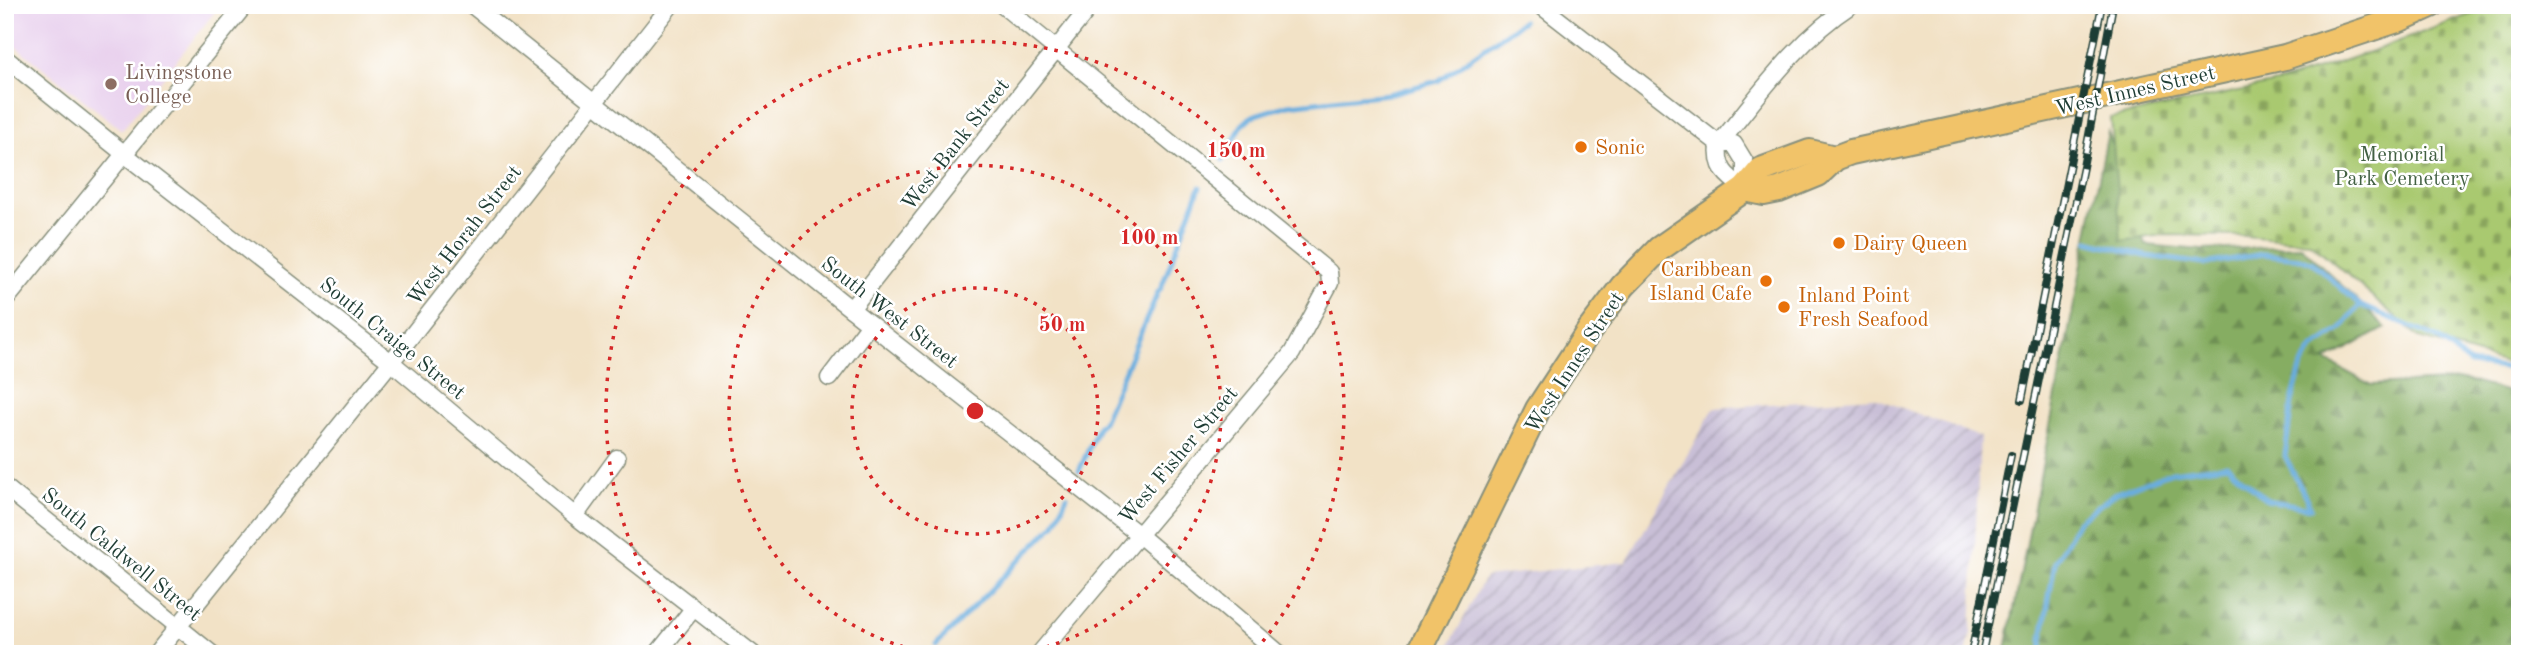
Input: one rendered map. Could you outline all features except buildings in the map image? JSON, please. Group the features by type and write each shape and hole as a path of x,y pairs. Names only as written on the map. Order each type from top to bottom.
{"main road":[{"name":"West Innes Street","path":"1418,654 1538,410 1589,331 1623,286 1659,249 1745,189 1764,193 1779,190 1818,174 1835,158 1873,147 1958,131 2285,57 2400,19 2431,5"}],"street":[{"path":"5,301 245,5"},
{"name":"South West Street","path":"472,5 851,309 1138,534 1280,654"},
{"name":"West Horah Street","path":"156,654 391,362 671,5"},
{"path":"1002,5 1056,50"},
{"name":"West Bank Street","path":"851,309 1091,5"},
{"path":"1540,5 1719,144 1734,144 1745,162 1745,189"},
{"path":"1745,189 1727,177 1717,159 1719,144 1799,49 1837,14 1851,5"},
{"name":"West Fisher Street","path":"1039,654 1292,353 1330,283 1329,272 1056,50"},
{"name":"South Craige Street","path":"5,58 391,362 575,516 753,654"},
{"path":"829,378 870,324"},
{"path":"575,516 617,458"},
{"name":"South Caldwell Street","path":"5,487 212,654"},
{"path":"657,654 693,609"}],"shaded area":[{"name":"Livingstone College","path":"5,5 220,5 122,130 5,38"},
{"path":"1873,397 1980,437 1971,633 1966,654 1445,654 1485,577 1626,562 1714,408"}],"green space":[{"name":"Memorial Park Cemetery","path":"2495,5 2520,5 2520,367 2420,338 2310,242 2245,236 2162,235 2121,241 2111,118 2281,82"},
{"path":"2108,132 2146,245 2202,250 2301,246 2386,328 2325,360 2371,385 2465,380 2509,392 2520,384 2520,654 2005,654"}],"waterway":[{"path":"1223,160 1242,125 1252,116 1288,105 1388,94 1438,81 1523,21"},
{"path":"1079,471 1161,288 1200,187"},
{"path":"2088,241 2146,256 2205,264 2263,254 2300,258 2313,263 2360,305 2437,338 2470,364 2512,369 2520,379"},
{"path":"2042,654 2055,562 2079,520 2116,493 2172,472 2227,465 2267,500 2311,508 2285,456 2292,401 2302,365 2313,348 2340,330 2360,305"},
{"path":"936,645 1055,524 1067,496"}],"railway":[{"path":"2022,400 2102,5"},
{"path":"1982,654 2083,167 2113,5"},
{"path":"1971,654 2011,455"}],"place":[{"name":"Livingstone College","path":"111,84"},
{"name":"Sonic","path":"1581,147"},
{"name":"Dairy Queen","path":"1839,243"},
{"name":"Caribbean Island Cafe","path":"1766,281"},
{"name":"Inland Point Fresh Seafood","path":"1784,307"}]}
